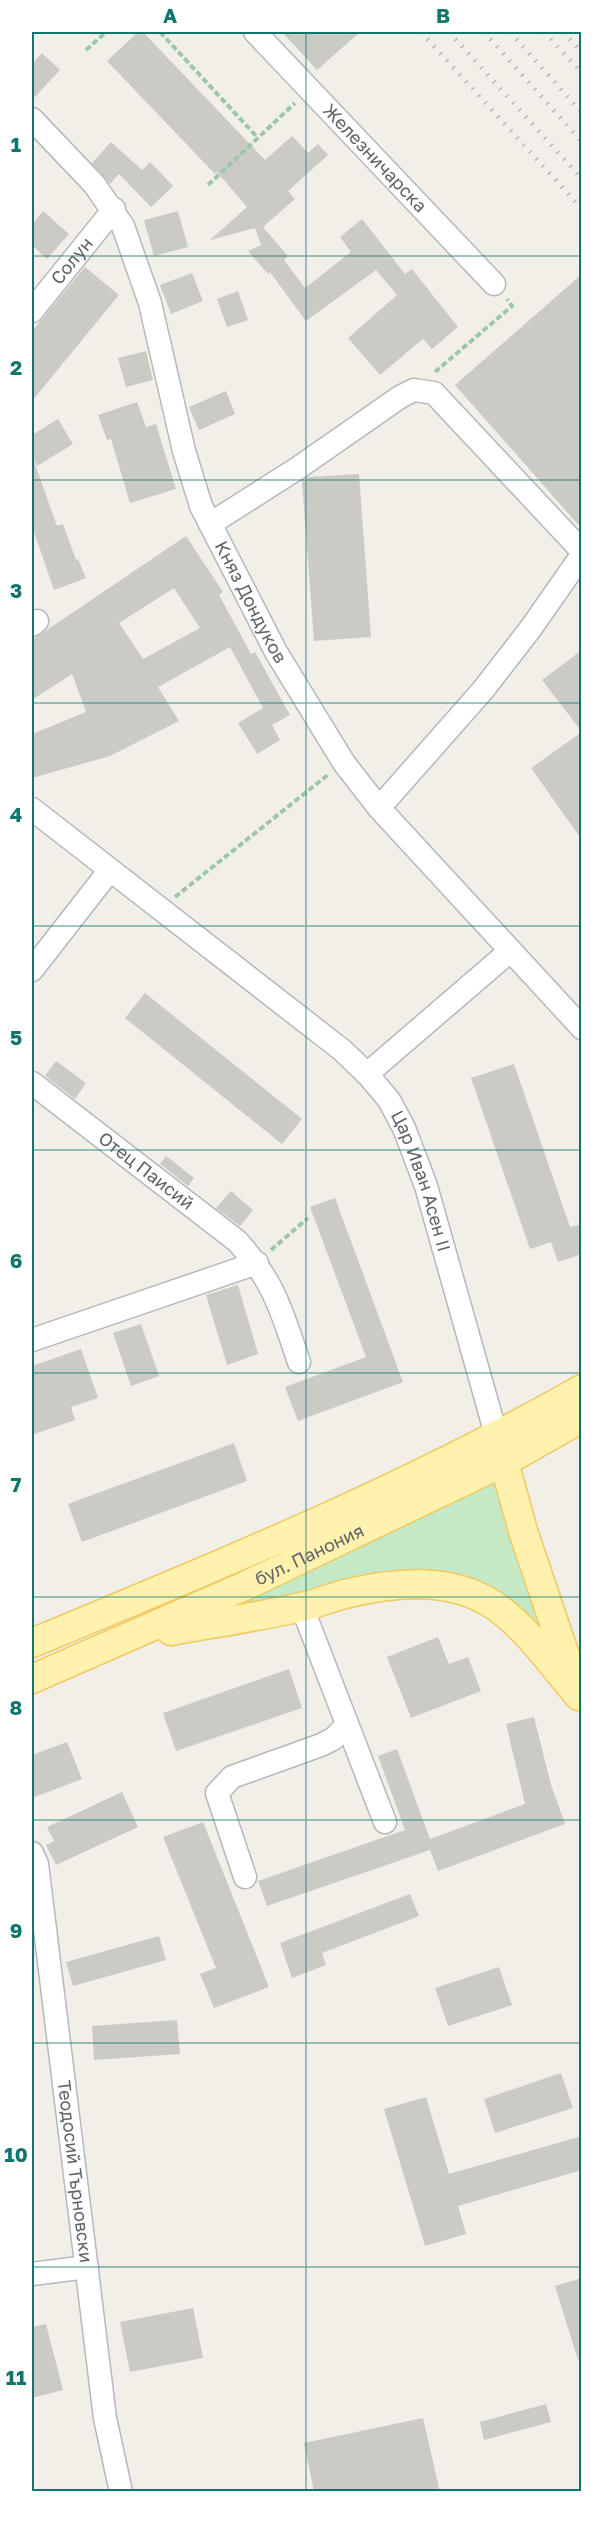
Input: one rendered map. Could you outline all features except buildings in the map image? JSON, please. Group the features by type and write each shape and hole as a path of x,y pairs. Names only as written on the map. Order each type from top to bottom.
{"main road":[{"name":"бул. Панония","path":"32,1679 247,1585 543,1426 582,1389"},
{"name":"бул. Панония","path":"543,1426 582,1419"},
{"name":"бул. Панония","path":"32,1643 240,1555 406,1481 500,1450"},
{"name":"Цар Иван Асен II","path":"500,1450 580,1701"},
{"path":"129,1638 302,1607 344,1594 382,1586 437,1585 468,1592 495,1606 518,1626 580,1701"}],"street":[{"name":"Железничарска","path":"255,32 494,284"},
{"name":"Княз Дондуков","path":"32,119 69,155 114,209 123,226 141,274 158,334 184,451 201,506 276,652 344,763 379,808 582,1028"},
{"name":"Солун","path":"32,311 114,209"},
{"path":"210,524 298,468 400,397 414,390 434,393 582,553 531,628 483,690 379,808"},
{"name":"Цар Иван Асен II","path":"32,808 342,1050 367,1074 394,1109 426,1186 500,1450"},
{"path":"32,970 110,870"},
{"path":"367,1074 510,951"},
{"name":"Отец Паисий","path":"32,1083 237,1241 257,1263 276,1294 299,1362"},
{"path":"32,1340 257,1263"},
{"path":"302,1607 346,1726 385,1822"},
{"path":"245,1877 217,1793 232,1777 321,1745 333,1739 346,1726"},
{"name":"Теодосий Търновски","path":"32,1853 37,1864 105,2418 121,2492"},
{"path":"32,2274 87,2267"}],"path":[{"path":"86,50 106,32"},
{"path":"160,32 258,138"},
{"path":"208,185 308,90"},
{"path":"414,390 512,306 494,284"},
{"path":"159,909 344,763"},
{"path":"257,1263 308,1218"}],"green space":[{"path":"504,1462 579,1696 540,1649 437,1585 129,1638"}],"railway":[{"path":"421,32 582,209"},
{"path":"449,32 582,179"},
{"path":"484,32 582,142"},
{"path":"510,32 582,113"},
{"path":"544,32 582,73"},
{"path":"563,32 582,52"}]}
